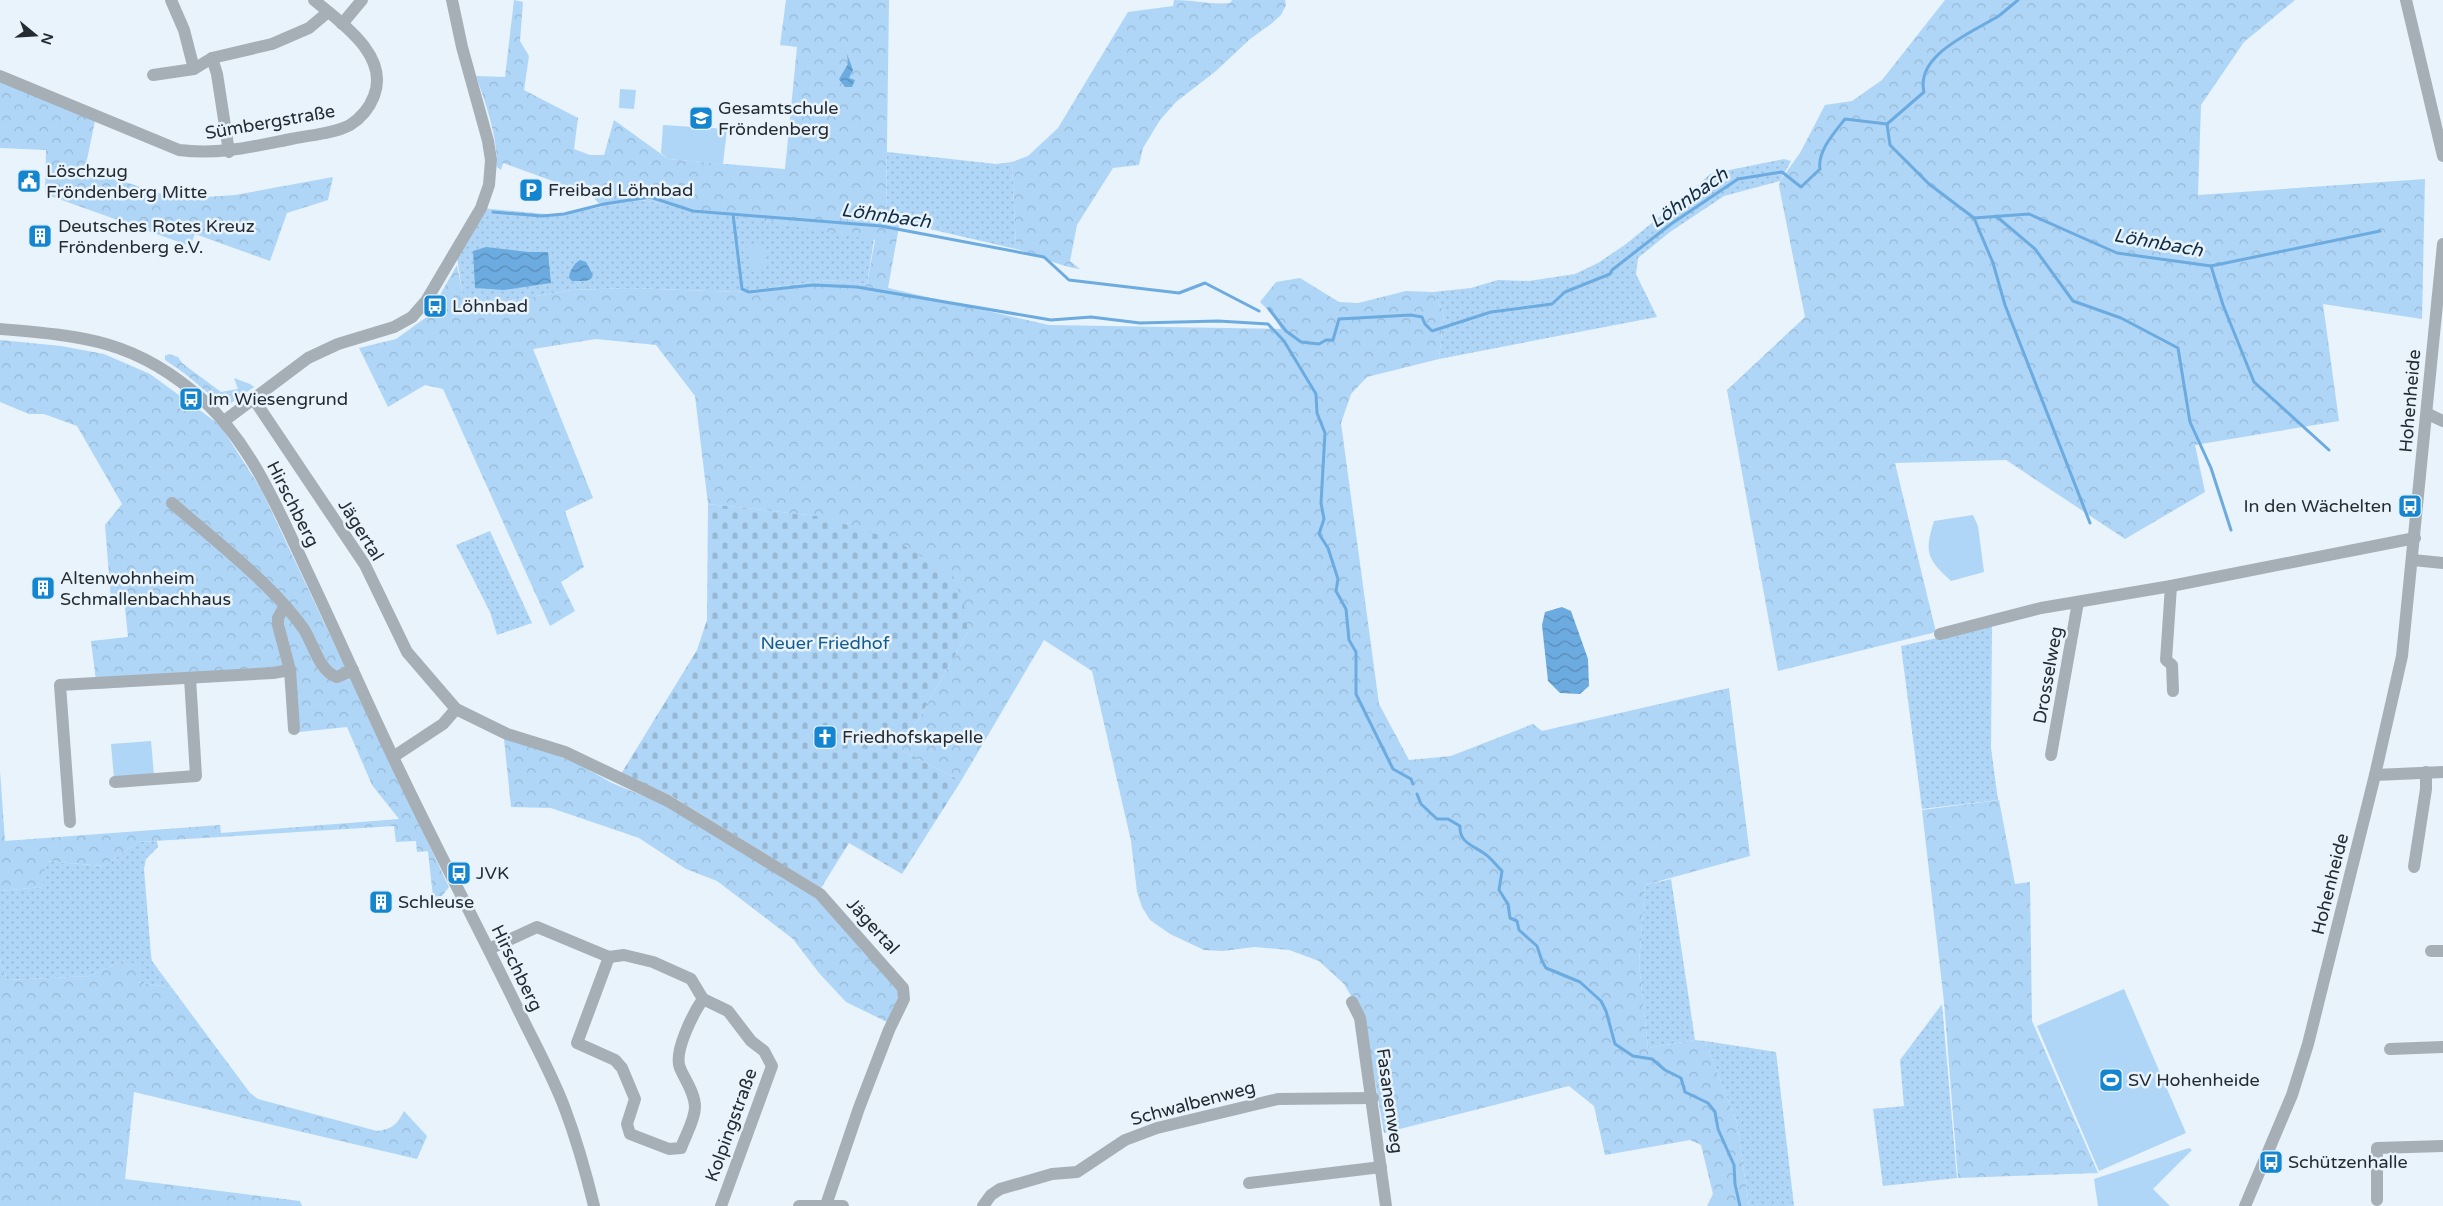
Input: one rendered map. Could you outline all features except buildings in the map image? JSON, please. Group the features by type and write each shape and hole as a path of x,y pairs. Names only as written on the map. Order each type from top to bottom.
{"street":[{"path":"171,0 184,30 194,69"},
{"name":"Sümbergstraße","path":"0,76 178,150 204,153 229,152 339,129 348,126 364,114 375,93 374,66 369,53 359,40 314,0"},
{"path":"342,24 362,0"},
{"path":"224,421 308,358 338,344 394,327 412,317 426,301 481,208 489,185 491,160 488,141 462,47 452,0"},
{"path":"2406,0 2443,156"},
{"path":"153,76 194,69 212,58 272,44 308,28 328,12"},
{"path":"212,58 217,74 229,152"},
{"name":"Hohenheide","path":"2245,1206 2298,1078 2332,953 2402,656 2428,414 2443,244"},
{"name":"Hirschberg","path":"0,329 79,337 104,342 134,353 161,368 187,387 224,421 267,485 393,757 489,949 564,1106 582,1160 594,1206"},
{"name":"Jägertal","path":"253,398 365,565 407,652 456,709 507,734 565,752 668,801 820,894 903,988 904,999 889,1030 858,1108 826,1204"},
{"path":"2428,414 2443,421"},
{"path":"172,503 284,607 303,628 326,671 337,677 354,670"},
{"path":"1940,634 2041,608 2171,586 2415,538"},
{"path":"2413,560 2443,563"},
{"path":"2171,586 2166,660 2172,665 2172,691"},
{"name":"Drosselweg","path":"2051,755 2078,602"},
{"path":"284,607 278,618 278,625 290,670 294,729"},
{"path":"70,822 60,685 290,670"},
{"path":"115,782 196,776 190,678"},
{"path":"393,757 443,724 456,709"},
{"path":"2414,866 2426,789 2426,772"},
{"path":"2375,775 2443,772"},
{"path":"489,949 537,927 609,957 624,955 653,962 691,979 702,999 694,1012 679,1054 678,1065 689,1086 695,1108 681,1148 669,1149 630,1134 627,1124 635,1099 622,1068 615,1060 577,1043 609,957"},
{"name":"Kolpingstraße","path":"702,999 728,1011 751,1042 764,1052 772,1066 721,1206"},
{"name":"Fasanenweg","path":"1352,1002 1360,1018 1373,1098 1386,1206"},
{"path":"2390,1049 2443,1047"},
{"name":"Schwalbenweg","path":"983,1206 990,1195 1000,1189 1052,1174 1077,1172 1125,1140 1157,1128 1278,1099 1373,1098"},
{"path":"2377,1200 2377,1148 2443,1146"},
{"path":"1248,1182 1381,1167"},
{"path":"799,1206 826,1204 843,1206"}],"green space":[{"path":"514,0 523,2 520,41 529,56 524,90 578,118 574,149 590,155 604,155 614,120 668,159 785,169 797,47 780,45 786,0 889,0 886,218 900,221 888,288 1049,325 1281,329 1272,314 1260,302 1276,282 1300,278 1339,302 1358,303 1406,291 1433,292 1444,313 1439,359 1367,377 1351,394 1341,423 1379,704 1409,760 1451,756 1533,724 1542,731 1729,688 1750,856 1645,885 1639,963 1648,1048 1695,1040 1705,1041 1737,1123 1749,1206 1707,1206 1713,1194 1701,1145 1690,1140 1605,1155 1594,1106 1569,1086 1384,1133 1364,1018 1344,984 1319,961 1289,950 1254,947 1223,951 1204,950 1170,934 1150,920 1142,907 1137,892 1131,841 1092,671 1044,640 961,781 901,750 968,632 818,516 708,504 695,396 656,345 596,339 533,349 593,498 565,511 584,567 561,582 575,611 550,626 443,389 425,385 388,407 359,348 396,339 428,316 457,265 466,311 512,300 572,290 630,288 737,292 829,280 867,284 875,240 642,200 602,207 591,195 503,163 501,170 497,167 493,132 476,76 505,77"},
{"path":"1174,0 1230,3 1232,0 1285,0 1286,5 1281,15 1271,24 1250,39 1216,71 1176,102 1160,120 1143,148 1139,165 1113,168 1077,225 1070,261 1080,269 1016,249 1012,162 1028,156 1058,128 1128,12 1173,6"},
{"path":"1945,0 2295,0 2244,42 2201,105 2198,195 2425,179 2422,319 2323,304 2339,421 2195,445 2205,492 2125,539 2006,460 1895,463 1936,632 1778,671 1727,390 1805,317 1779,186 1780,181 1800,153 1825,105 1852,101 1882,80"},
{"path":"0,80 95,121 85,169 177,199 235,195 333,177 328,200 287,213 270,261 195,234 190,246 45,194 46,150 0,148"},
{"path":"620,89 636,90 634,109 619,108"},
{"path":"663,125 727,129 723,164 668,159 661,153"},
{"path":"887,152 996,164 1012,162 1016,249 886,219"},
{"path":"1784,159 1791,161 1780,181 1724,196 1670,232 1638,258 1636,274 1657,317 1439,359 1444,313 1433,292 1471,288 1498,280 1529,281 1575,274 1598,263 1626,244 1710,174"},
{"name":"Löhnbad","path":"641,200 874,239 867,284 829,280 737,292 630,288 572,290 512,300 465,311 456,250 481,208 556,215"},
{"path":"749,244 759,246 763,250 765,269 759,272 752,272 747,247"},
{"path":"0,340 61,346 104,354 150,374 220,425 261,489 449,887 442,896 433,897 428,851 417,852 416,841 396,842 394,826 138,842 104,866 46,861 42,887 0,891 0,771 5,841 220,825 221,833 399,819 372,785 347,727 290,733 285,676 97,689 91,641 128,637 124,599 111,599 105,525 122,504 77,426 44,414 29,414 0,402"},
{"path":"169,354 178,357 182,363 221,392 238,389 234,378 254,387 231,403 220,403 165,360 165,356"},
{"name":"Neuer Friedhof","path":"708,504 818,516 895,540 953,576 964,605 968,632 901,750 961,781 902,874 849,843 821,888 670,795 621,774 697,650 707,620"},
{"path":"1973,515 1978,526 1984,572 1951,581 1932,561 1930,555 1929,541 1934,521"},
{"path":"490,531 532,623 497,635 490,612 456,545"},
{"path":"1992,626 1991,748 1998,800 1922,809 1901,646"},
{"path":"504,739 535,746 582,766 612,783 675,809 818,897 900,991 889,1023 846,1002 819,973 793,939 717,881 686,869 639,838 551,808 511,807"},
{"path":"151,741 154,775 114,778 111,744"},
{"path":"1999,800 2015,884 2030,882 2032,1021 2098,1173 1958,1178 1944,1002 1922,810"},
{"path":"157,841 158,847 146,859 144,869 151,955 152,961 172,988 137,982 124,960 89,976 7,980 0,959 0,891 42,887 45,861 104,866 138,842"},
{"path":"1671,879 1695,1040 1648,1048 1639,963 1645,885"},
{"path":"0,959 7,980 89,976 124,960 138,965 141,974 137,982 172,988 250,1093 258,1099 377,1131 394,1126 404,1111 427,1136 417,1159 134,1092 125,1179 300,1201 302,1206 0,1206"},
{"name":"SV Hohenheide","path":"2124,989 2186,1133 2099,1171 2037,1026"},
{"path":"1942,1004 1957,1178 1883,1186 1873,1109 1904,1106 1900,1060"},
{"path":"1705,1041 1776,1052 1794,1206 1749,1206 1737,1123"},
{"path":"2189,1148 2192,1150 2153,1189 2170,1206 2098,1206 2094,1179"}],"water":[{"path":"847,54 853,70 849,78 855,80 852,87 845,87 839,79 848,64"},
{"path":"486,247 528,252 548,252 551,283 504,290 475,288 473,251"},
{"path":"580,260 586,262 593,275 591,279 586,281 572,281 569,278 570,273 574,265"},
{"path":"1562,607 1571,611 1588,659 1589,686 1580,694 1560,693 1548,681 1542,625 1545,612"}],"waterway":[{"path":"1887,124 1924,92 1924,78 1928,66 1937,55 1962,37 2000,15 2018,0"},
{"name":"Löhnbach","path":"1269,309 1286,331 1301,342 1319,344 1326,340 1333,340 1339,319 1411,315 1422,317 1425,324 1432,331 1491,312 1552,304 1565,292 1610,274 1612,270 1671,224 1738,179 1782,172 1801,187 1820,169 1821,155 1845,119 1887,124 1890,145 1929,184 1974,218 2029,214 2117,253 2211,266 2380,231"},
{"name":"Löhnbach","path":"493,212 542,216 564,214 604,204 650,197 693,211 881,226 1044,257 1069,280 1179,293 1205,283 1259,311"},
{"path":"733,214 742,289 749,292 813,285 857,287 1051,320 1091,317 1140,323 1218,321 1268,324 1284,341 1316,394 1317,413 1325,433 1321,503 1324,519 1319,534 1328,548 1338,579 1336,591 1346,609 1349,640 1356,652 1356,694 1393,769 1411,779 1413,784"},
{"path":"1996,216 2035,249 2073,301 2121,318 2178,348 2190,422 2211,468 2231,530"},
{"path":"1974,218 1993,263 2005,305 2090,523"},
{"path":"2211,266 2223,305 2254,382 2329,450"},
{"path":"1417,794 1421,804 1437,819 1448,819 1460,826 1460,832 1464,840 1487,856 1502,871 1499,890 1508,904 1510,918 1517,921 1519,930 1537,946 1546,968 1580,982 1601,1001 1606,1011 1615,1044 1633,1056 1652,1059 1665,1070 1681,1078 1685,1092 1708,1103 1715,1112 1718,1129 1734,1165 1735,1184 1740,1206"}],"place":[{"name":"Gesamtschule Fröndenberg","path":"701,118"},
{"name":"Löschzug Fröndenberg Mitte","path":"29,181"},
{"name":"Freibad Löhnbad","path":"531,190"},
{"name":"Deutsches Rotes Kreuz Fröndenberg e.V.","path":"40,236"},
{"name":"Löhnbad","path":"435,306"},
{"name":"Im Wiesengrund","path":"191,399"},
{"name":"In den Wächelten","path":"2410,506"},
{"name":"Altenwohnheim Schmallenbachhaus","path":"43,588"},
{"name":"Friedhofskapelle","path":"825,737"},
{"name":"JVK","path":"459,873"},
{"name":"Schleuse","path":"381,902"},
{"name":"SV Hohenheide","path":"2111,1080"},
{"name":"Schützenhalle","path":"2271,1162"}]}
